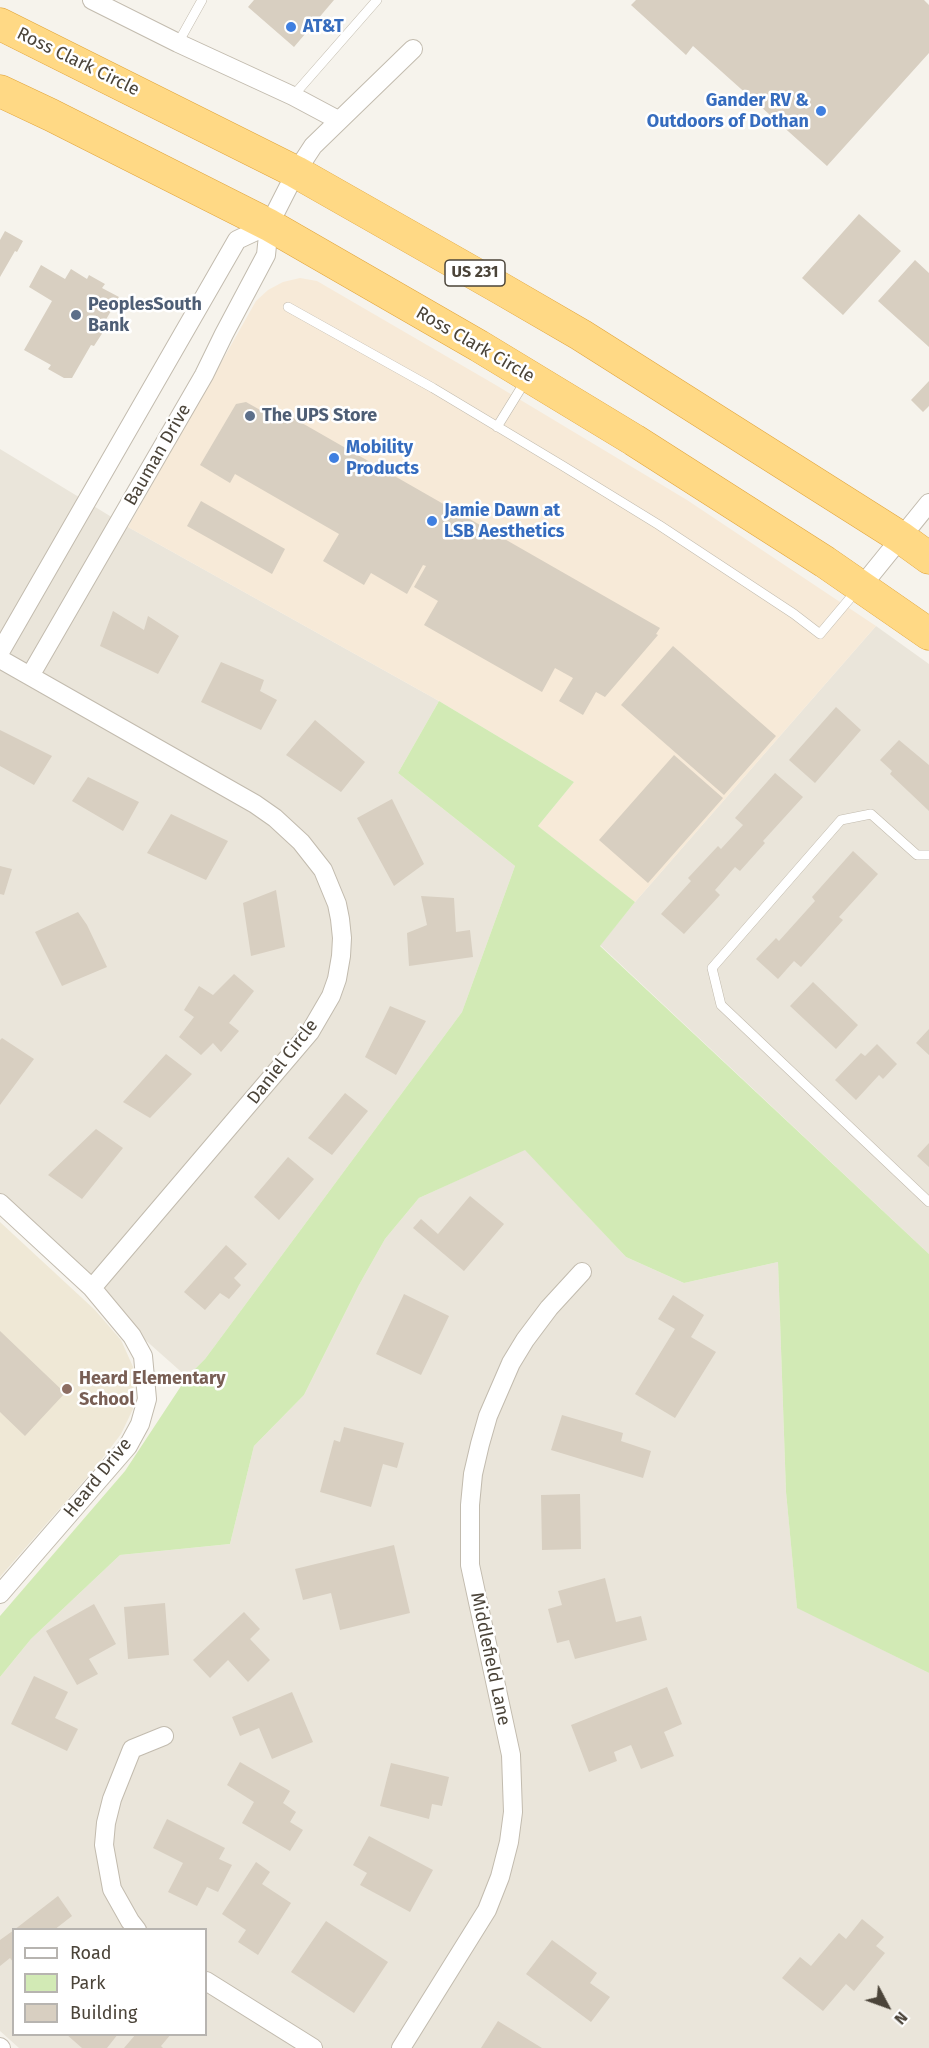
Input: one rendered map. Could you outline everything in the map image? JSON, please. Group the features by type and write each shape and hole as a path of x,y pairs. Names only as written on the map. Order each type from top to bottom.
{"highway":[{"name":"Ross Clark Circle","path":"0,24 296,172 581,335 900,537 929,558"},
{"name":"Ross Clark Circle","path":"0,91 269,225 528,376 634,440 861,587 929,634"}],"street":[{"path":"92,0 293,96 338,120"},
{"name":"Bauman Drive","path":"30,676 204,375 266,255 269,225 296,172 313,146 413,49"},
{"path":"0,652 237,240 269,225"},
{"path":"861,587 929,503"},
{"name":"Daniel Circle","path":"0,659 276,818 301,842 323,870 337,904 340,919 342,947 336,979 331,996 310,1032 92,1288"},
{"path":"0,1203 92,1288"},
{"name":"Middlefield Lane","path":"401,2048 487,1910 500,1877 512,1822 511,1755 470,1565 470,1504 473,1474 488,1416 511,1362 549,1308 582,1272"},
{"name":"Heard Drive","path":"0,1594 128,1446 140,1424 147,1399 143,1356 132,1336 92,1288"},
{"path":"136,1928 112,1889 104,1845 106,1823 112,1799 132,1749 164,1736"},
{"path":"207,1982 294,2043 313,2048"}],"lane":[{"path":"178,43 202,0"},
{"path":"293,96 377,0"},
{"path":"288,307 433,388 659,525 820,634 861,587"},
{"path":"497,427 528,376"},
{"path":"929,855 917,855 871,814 842,820 712,968 722,1005 929,1202"}],"shaded area":[{"path":"300,278 317,281 687,500 876,626 635,902 538,826 574,782 439,701 128,527 256,301 268,290 283,282"},
{"path":"0,449 128,527 439,701 398,773 515,866 462,1012 205,1359 187,1377 0,1211"},
{"path":"876,626 929,664 929,1254 600,945"},
{"path":"525,1149 626,1257 684,1283 778,1262 786,1492 797,1607 929,1673 929,2048 19,2048 0,2031 0,1677 31,1639 120,1555 230,1544 254,1446 304,1395 359,1285 385,1239 419,1198"},
{"name":"Heard Elementary School","path":"0,1222 95,1310 121,1340 134,1369 133,1409 121,1434 96,1467 0,1577"}],"green space":[{"path":"439,701 574,782 538,826 635,902 600,946 929,1254 929,1673 797,1608 786,1492 778,1262 684,1283 626,1257 525,1150 419,1198 385,1239 359,1285 304,1395 254,1446 230,1544 120,1555 31,1639 0,1677 0,1616 125,1471 187,1377 205,1359 462,1012 515,866 398,773"}],"building":[{"name":"AT&T","path":"254,0 334,0 294,47 248,7"},
{"name":"Gander RV & Outdoors of Dothan","path":"636,0 924,0 929,5 929,53 827,166 693,46 686,55 631,5"},
{"path":"859,214 901,251 843,315 802,278"},
{"path":"5,231 23,241 0,277 0,240"},
{"path":"915,260 929,273 929,347 878,301"},
{"name":"PeoplesSouth Bank","path":"41,265 65,279 71,269 87,279 89,275 105,284 102,288 119,297 100,330 103,332 94,346 91,345 72,378 64,378 48,369 51,365 24,350 52,301 29,287"},
{"path":"929,381 929,406 923,412 911,400"},
{"path":"246,402 269,415 274,407 660,628 656,634 658,635 605,697 596,692 583,715 559,701 573,678 555,668 542,692 424,625 438,601 414,587 426,566 423,565 407,594 371,573 364,585 323,561 339,534 235,474 230,483 200,465 236,404"},
{"path":"201,501 285,549 272,574 187,526"},
{"path":"113,611 144,630 148,616 179,636 158,674 100,646"},
{"path":"673,646 776,736 724,795 621,705"},
{"path":"221,662 264,680 260,691 277,700 261,730 201,702"},
{"path":"836,707 861,730 815,783 789,760"},
{"path":"315,720 365,762 341,792 286,755"},
{"path":"0,730 52,756 34,785 0,766"},
{"path":"899,740 929,765 929,811 890,774 892,771 880,760"},
{"path":"674,755 723,798 648,883 599,840"},
{"path":"775,773 803,797 763,841 765,843 740,871 735,867 715,890 720,895 684,934 661,914 691,881 688,878 718,846 721,849 743,825 735,818"},
{"path":"88,777 139,802 123,831 72,801"},
{"path":"392,799 424,864 394,886 357,818"},
{"path":"171,814 228,841 206,880 147,853"},
{"path":"853,851 878,874 839,917 843,920 801,967 794,961 778,979 756,959 776,938 779,941 815,901 812,897"},
{"path":"0,866 12,869 4,895 0,894"},
{"path":"276,890 285,947 251,956 243,903"},
{"path":"421,896 454,898 456,932 470,930 473,957 409,966 407,933 427,925"},
{"path":"78,912 87,925 107,967 62,986 35,932"},
{"path":"234,974 254,991 229,1023 239,1031 221,1052 213,1043 201,1055 179,1037 194,1017 184,1010 199,986 213,995"},
{"path":"813,982 858,1025 836,1049 790,1006"},
{"path":"390,1006 426,1021 396,1075 365,1057"},
{"path":"929,1029 929,1055 916,1043"},
{"path":"2,1038 34,1059 0,1105 0,1040"},
{"path":"877,1044 897,1064 883,1079 879,1075 856,1100 835,1080 861,1053 865,1056"},
{"path":"166,1054 192,1074 150,1118 123,1102"},
{"path":"345,1093 368,1111 332,1155 308,1138"},
{"path":"96,1129 123,1148 82,1199 48,1175"},
{"path":"929,1143 929,1167 917,1156"},
{"path":"288,1157 314,1179 279,1220 254,1197"},
{"path":"470,1196 504,1224 464,1271 413,1228 421,1219 438,1234"},
{"path":"226,1245 247,1264 234,1278 241,1285 229,1299 220,1293 205,1310 184,1292"},
{"path":"404,1294 449,1316 421,1375 376,1354"},
{"path":"673,1295 704,1315 691,1337 716,1352 675,1418 635,1394 675,1329 658,1319"},
{"path":"0,1331 65,1393 25,1436 0,1412"},
{"path":"562,1415 623,1433 621,1441 651,1451 643,1478 551,1450"},
{"path":"344,1427 404,1443 397,1468 383,1464 371,1507 320,1492 334,1440 340,1442"},
{"path":"580,1494 581,1549 542,1550 541,1495"},
{"path":"394,1545 410,1613 340,1630 331,1593 303,1600 295,1569"},
{"path":"605,1578 616,1622 641,1616 647,1640 575,1659 569,1640 557,1643 548,1609 562,1605 558,1591"},
{"path":"165,1603 169,1655 128,1659 124,1607"},
{"path":"94,1604 116,1644 89,1659 98,1674 77,1685 46,1631"},
{"path":"244,1612 260,1629 250,1639 270,1660 248,1682 228,1660 210,1678 193,1660"},
{"path":"34,1676 68,1692 55,1718 78,1729 67,1751 11,1724"},
{"path":"667,1687 682,1724 664,1732 674,1756 641,1769 631,1745 614,1752 617,1761 589,1772 571,1725"},
{"path":"292,1692 313,1742 272,1759 259,1728 240,1736 232,1717"},
{"path":"240,1762 290,1791 283,1803 296,1812 290,1822 303,1830 290,1851 242,1823 254,1802 227,1785"},
{"path":"391,1763 449,1777 442,1806 432,1804 429,1819 380,1806"},
{"path":"167,1819 225,1848 219,1859 232,1865 218,1892 207,1887 197,1906 168,1892 183,1863 153,1848"},
{"path":"369,1836 433,1870 410,1912 360,1885 367,1873 353,1865"},
{"path":"256,1862 270,1872 262,1884 291,1903 258,1955 238,1942 246,1930 222,1914"},
{"path":"58,1896 72,1916 57,1928 17,1928"},
{"path":"862,1919 884,1937 876,1946 885,1953 854,1991 846,1984 823,2011 782,1978 800,1957 811,1966 839,1933 846,1939"},
{"path":"326,1921 388,1962 354,2013 291,1972"},
{"path":"12,1931 12,1960 10,1958 0,1966 0,1940"},
{"path":"552,1940 597,1973 590,1983 610,1997 591,2022 526,1974"},
{"path":"498,2021 542,2048 481,2048"},
{"path":"68,2036 116,2036 107,2048 82,2048"},
{"path":"134,2036 169,2036 161,2046 163,2048 124,2048"}],"place":[{"name":"AT&T","path":"291,27"},
{"name":"Gander RV & Outdoors of Dothan","path":"821,111"},
{"name":"PeoplesSouth Bank","path":"76,315"},
{"name":"The UPS Store","path":"250,416"},
{"name":"Mobility Products","path":"334,458"},
{"name":"Jamie Dawn at LSB Aesthetics","path":"432,521"},
{"name":"Heard Elementary School","path":"67,1389"}]}
